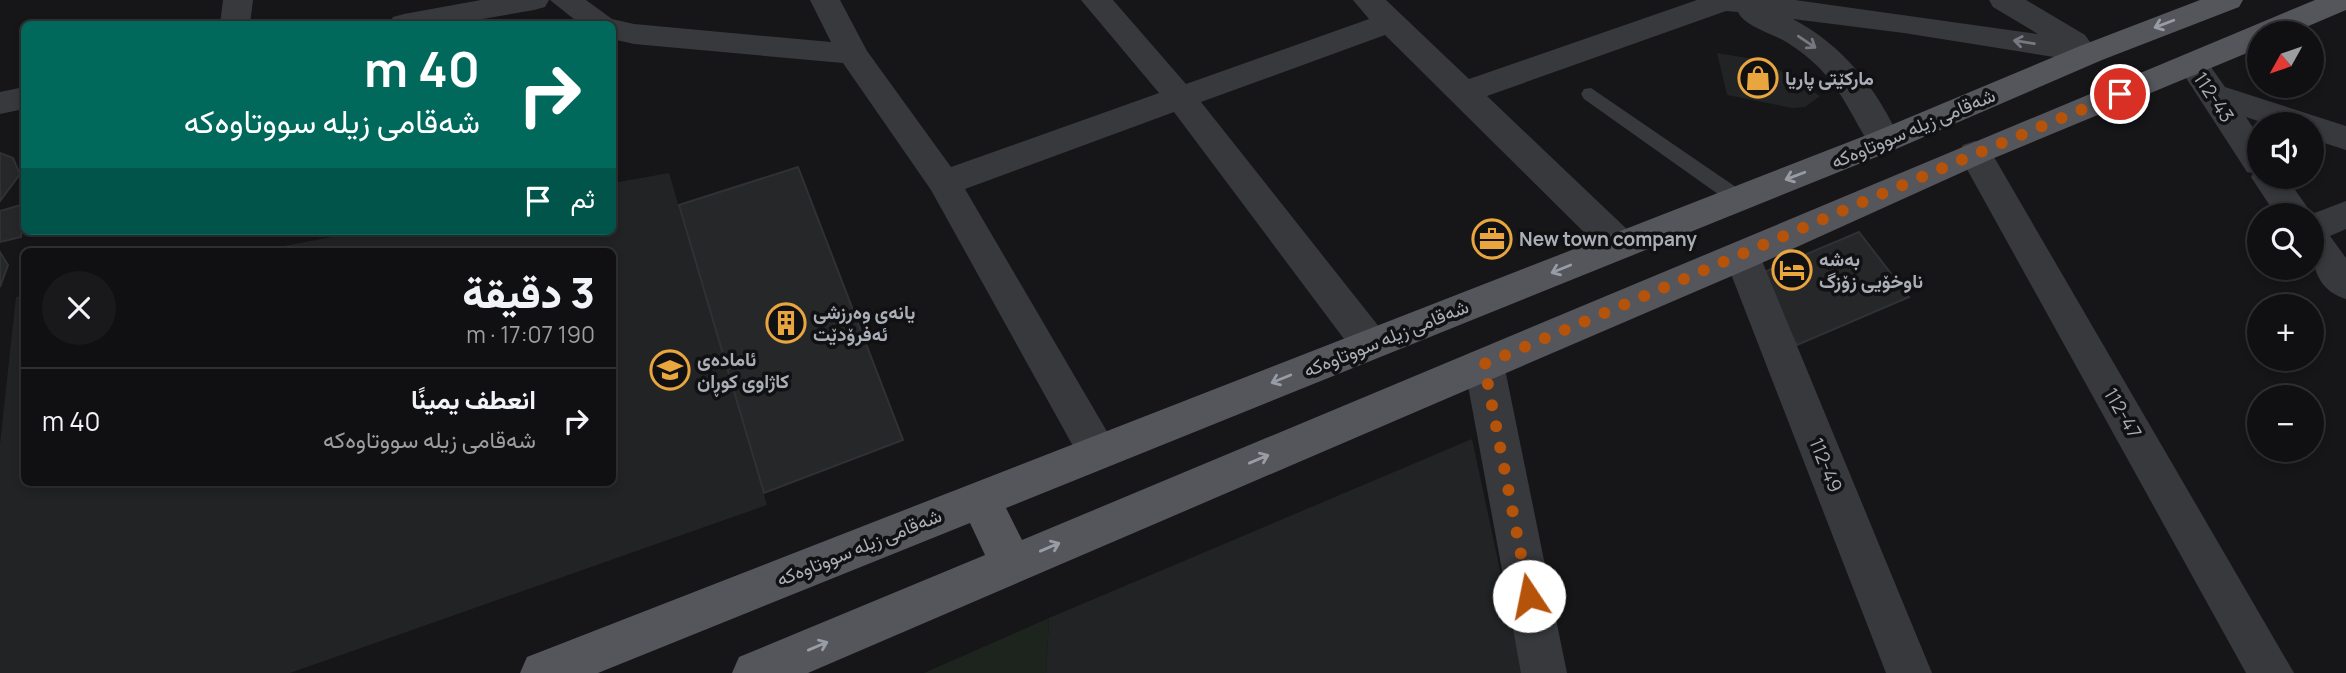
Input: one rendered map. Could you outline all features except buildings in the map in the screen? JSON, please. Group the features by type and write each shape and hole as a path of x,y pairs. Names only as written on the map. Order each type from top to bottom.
{"main road":[{"name":"شەقامی زیلە سووتاوەکە","path":"543,673 1884,141 2091,53 2228,0"},
{"path":"2293,21 2342,0"},
{"path":"755,673 1742,256 1975,153 2203,80 2247,45"},
{"path":"980,499 1010,564"}],"street":[{"path":"235,21 238,0"},
{"path":"418,21 503,3 534,0"},
{"path":"565,0 596,21"},
{"path":"825,0 853,54 944,183 1098,452"},
{"path":"1096,0 1179,96 1370,344"},
{"path":"2004,0 2091,53"},
{"path":"1462,93 1723,1 1904,23 2091,53"},
{"path":"1723,1 1770,19 1811,44 1846,73 1870,106 1884,141"},
{"path":"944,183 1179,96 1379,11 1620,245"},
{"path":"616,30 634,34 853,54"},
{"path":"2203,80 2276,112"},
{"name":"112-43","path":"2203,80 2247,145"},
{"path":"0,103 21,99"},
{"path":"2324,131 2346,138"},
{"name":"112-47","path":"1975,153 2271,673"},
{"path":"2324,224 2346,214"},
{"path":"2324,255 2346,285"},
{"name":"112-49","path":"1742,256 1909,673"},
{"path":"1484,364 1544,673"}],"lane":[{"path":"1591,94 1739,198"}],"shaded area":[{"name":"مارکێتی پاریا","path":"1717,53 1765,61 1820,96 1805,107 1792,108 1727,95"},
{"name":"ئامادەی کاژاوی کوڕان","path":"669,173 767,505 290,673 0,673 0,444 16,297 21,296 21,486 616,486 616,248 274,248 342,235 616,235 616,182"},
{"path":"1472,439 1522,673 1046,673 1049,618"},
{"path":"1049,618 1046,673 924,673"}],"place":[{"name":"مارکێتی پاریا","path":"1758,78"},
{"name":"New town company","path":"1492,239"},
{"name":"بەشە ناوخۆیی زۆزگ","path":"1792,270"},
{"name":"یانەی وەرزشی ئەفرۆدێت","path":"786,323"},
{"name":"ئامادەی کاژاوی کوڕان","path":"670,370"}],"route":[{"path":"1529,596 1484,364 1742,256 1975,153 2120,94"}]}
